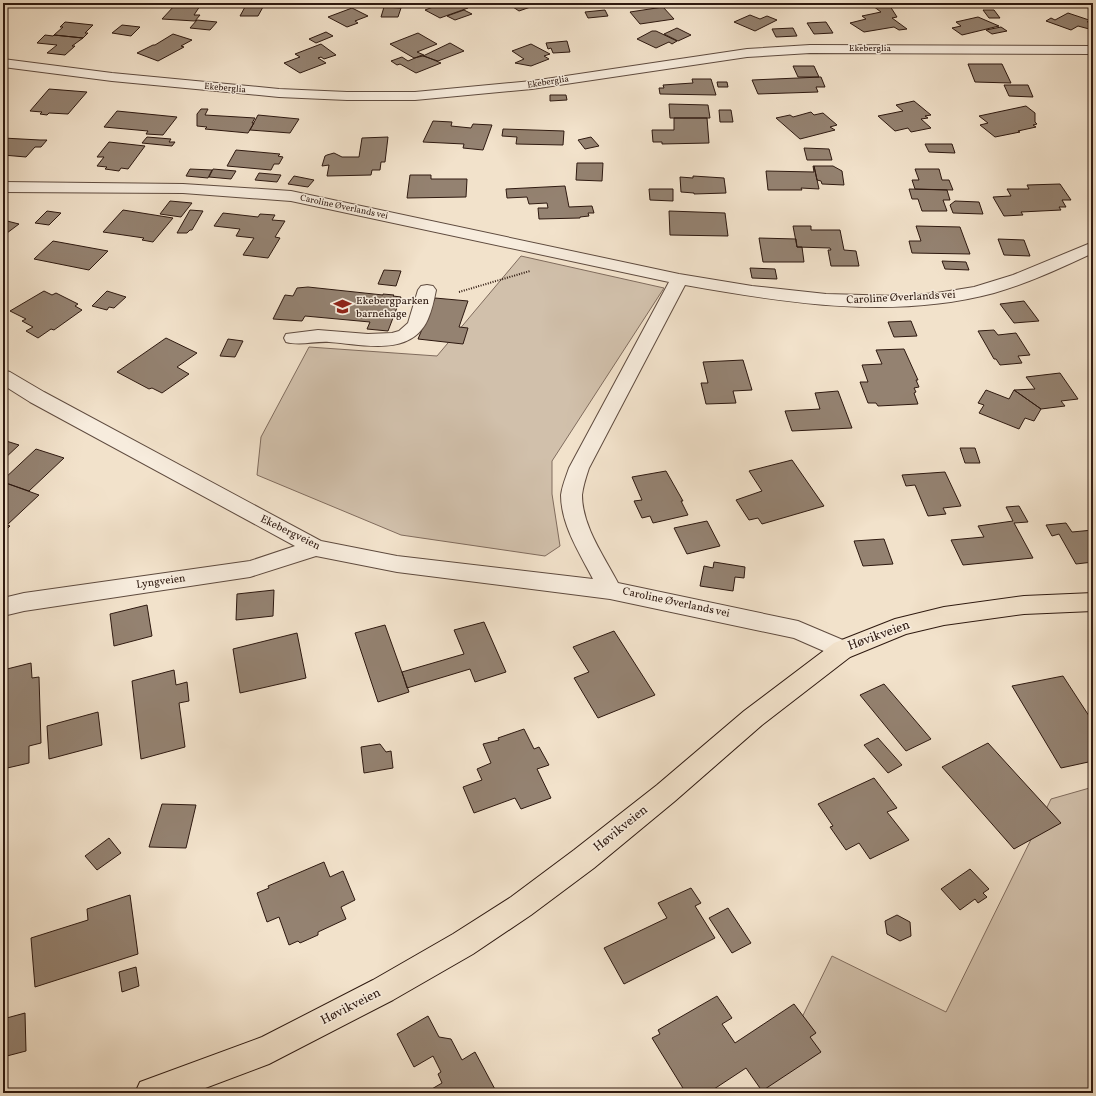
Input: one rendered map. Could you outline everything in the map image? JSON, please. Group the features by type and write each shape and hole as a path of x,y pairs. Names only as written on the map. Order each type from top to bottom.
{"main road":[{"name":"Høvikveien","path":"151,1093 269,1049 383,990 463,944 521,906 584,858 666,793 753,718 842,650 903,625 944,616 1024,605 1093,602"}],"street":[{"name":"Ekeberglia","path":"3,63 112,77 279,93 347,96 415,96 532,84 747,53 810,49 1093,50"},
{"name":"Caroline Øverlands vei","path":"3,187 200,188 291,196 679,279 757,293 833,301 886,301 933,298 975,292 1012,281 1093,247"},
{"name":"Caroline Øverlands vei","path":"679,279 579,468 571,497 574,516 588,548 610,590 798,630 842,650"},
{"path":"293,338 318,336 383,341 400,336 413,328 421,315 427,290"},
{"name":"Ekebergveien","path":"3,376 44,401 316,548 396,564 610,590"},
{"name":"Lyngveien","path":"3,607 24,602 250,569 316,548"}],"path":[{"path":"459,292 537,269 566,254"}],"shaded area":[{"path":"521,256 664,288 552,461 552,494 560,546 545,556 401,535 257,475 261,437 309,347 437,356"},
{"path":"1093,787 1093,1093 765,1093 832,956 946,1012 1051,799"}],"building":[{"path":"367,3 380,3 379,7 366,7"},
{"path":"444,3 465,3 462,5 468,8 440,18 425,10"},
{"path":"516,3 542,3 519,11 513,7 520,5"},
{"path":"888,3 897,17 892,18 907,29 899,30 894,27 864,32 850,23 866,19 862,16 881,12 873,6"},
{"path":"175,5 200,6 194,15 200,15 195,21 162,19"},
{"path":"245,7 263,7 258,16 240,16"},
{"path":"384,7 401,8 398,17 381,17"},
{"path":"663,7 674,19 640,24 630,12"},
{"path":"352,8 368,16 355,21 358,23 347,27 328,17"},
{"path":"464,10 472,14 455,20 447,16"},
{"path":"605,10 608,16 588,18 585,12"},
{"path":"983,10 994,10 1000,18 989,18"},
{"path":"1068,13 1089,20 1087,22 1093,22 1093,30 1078,26 1071,30 1046,21 1051,18 1055,20"},
{"path":"750,15 760,19 767,16 777,20 755,31 734,22"},
{"path":"978,17 999,26 962,35 952,28 961,26 956,22"},
{"path":"197,20 217,22 210,30 190,28"},
{"path":"65,22 93,25 85,33 88,33 83,38 54,35 63,27 60,27"},
{"path":"826,22 833,33 814,34 807,23"},
{"path":"122,25 140,27 131,36 112,33"},
{"path":"1001,27 1007,31 992,34 986,30"},
{"path":"677,28 691,35 678,41 664,34"},
{"path":"793,28 797,36 776,37 772,29"},
{"path":"652,31 656,31 677,41 672,44 669,42 656,48 637,39"},
{"path":"326,32 333,36 316,43 309,39"},
{"path":"418,33 437,44 417,52 424,55 423,56 414,58 390,44"},
{"path":"173,34 192,40 181,46 184,47 158,61 137,53 155,45"},
{"path":"45,35 83,38 72,46 75,46 65,55 47,53 57,45 37,43"},
{"path":"567,41 570,52 553,53 551,48 548,49 546,43"},
{"path":"450,43 464,51 438,61 423,56"},
{"path":"321,44 336,55 324,59 321,57 318,58 326,63 300,73 284,63 300,57 295,54"},
{"path":"531,44 550,54 544,56 549,59 531,66 515,63 524,59 512,51"},
{"path":"422,55 441,63 416,73 391,61 402,57 408,61"},
{"path":"968,64 1002,64 1011,83 975,82"},
{"path":"793,66 814,66 819,77 798,77"},
{"path":"821,77 825,87 816,87 818,92 758,94 752,80"},
{"path":"692,79 711,79 716,95 660,94 659,88 664,88 663,85 693,83"},
{"path":"717,82 727,82 728,87 718,87"},
{"path":"1004,85 1028,85 1033,97 1009,96"},
{"path":"49,89 87,92 68,114 49,113 47,115 40,114 42,112 30,111"},
{"path":"550,95 566,95 567,100 550,101"},
{"path":"914,101 931,115 925,116 928,118 921,119 931,128 911,132 908,128 895,131 878,116 903,111 896,105"},
{"path":"669,104 708,105 710,118 670,118"},
{"path":"1026,106 1035,113 1035,122 1037,124 1033,125 1036,127 995,137 980,125 988,123 979,116"},
{"path":"201,109 208,109 205,115 255,118 252,123 254,123 248,133 205,129 207,127 197,126 197,114"},
{"path":"719,110 731,110 733,122 720,122"},
{"path":"117,111 177,117 163,135 146,134 148,131 104,127"},
{"path":"811,112 814,115 823,113 837,125 830,127 835,130 800,139 776,118 790,115 793,117"},
{"path":"258,115 299,119 290,133 250,130"},
{"path":"674,118 707,118 709,143 662,144 662,142 653,142 652,130 674,130"},
{"path":"433,121 452,122 451,126 471,128 473,124 492,125 483,150 463,148 464,144 423,142"},
{"path":"503,129 564,131 563,145 516,144 517,137 502,136"},
{"path":"147,137 171,139 169,142 175,142 172,146 142,143"},
{"path":"388,137 385,162 381,162 380,170 372,170 371,175 327,176 329,165 322,166 325,156 334,153 342,157 359,157 362,138"},
{"path":"591,137 599,146 585,149 578,140"},
{"path":"3,138 47,140 41,147 35,147 26,157 3,155"},
{"path":"109,142 145,146 128,169 121,168 119,171 105,169 107,167 97,166 104,157 97,157"},
{"path":"925,144 952,144 955,153 929,152"},
{"path":"804,148 829,149 832,160 807,160"},
{"path":"236,150 280,154 278,156 283,157 279,164 274,164 271,170 227,166"},
{"path":"577,163 603,163 602,181 576,180"},
{"path":"813,166 819,189 801,188 802,190 768,190 766,171 814,172"},
{"path":"814,166 833,166 842,171 844,185 822,184 821,181 817,180"},
{"path":"190,169 212,170 208,178 186,176"},
{"path":"213,169 236,171 231,179 209,177"},
{"path":"915,169 939,169 942,180 949,180 953,190 915,189 912,180 919,180"},
{"path":"259,173 281,175 277,182 255,180"},
{"path":"410,175 431,175 431,179 467,179 466,197 407,198"},
{"path":"294,176 314,180 308,187 288,184"},
{"path":"693,176 724,178 726,193 694,194 681,192 680,177 693,178"},
{"path":"1060,184 1071,200 1062,200 1066,207 1059,207 1061,210 1021,212 1023,215 1004,216 993,197 1011,196 1007,189 1029,189 1027,185"},
{"path":"565,186 569,207 592,206 594,213 588,213 589,216 580,218 539,219 538,208 548,208 547,203 529,204 527,197 507,198 506,189"},
{"path":"649,189 673,189 673,201 650,200"},
{"path":"909,189 947,190 950,200 943,200 947,211 922,211 918,199 912,199"},
{"path":"170,201 192,203 181,217 160,214"},
{"path":"955,201 979,202 983,214 953,213 950,205"},
{"path":"123,210 173,218 153,242 142,240 144,238 103,232"},
{"path":"190,210 203,211 192,230 187,233 177,233"},
{"path":"47,211 61,213 49,225 35,223"},
{"path":"669,211 725,213 728,236 670,235"},
{"path":"223,213 258,217 260,214 275,215 272,220 285,221 275,237 280,238 268,258 243,255 254,238 236,236 240,229 214,226"},
{"path":"3,220 19,224 3,236"},
{"path":"793,226 811,226 811,230 840,230 844,250 856,251 859,266 831,266 828,250 831,250 830,248 797,247"},
{"path":"916,226 960,227 970,254 912,253 909,241 921,241"},
{"path":"759,238 796,239 797,247 802,247 804,262 763,262"},
{"path":"998,239 1024,240 1030,256 1004,255"},
{"path":"53,241 108,251 89,270 34,259"},
{"path":"942,261 966,262 969,270 945,269"},
{"path":"750,268 775,269 777,279 752,278"},
{"path":"384,270 401,271 396,286 378,284"},
{"path":"308,287 394,295 393,296 401,297 388,331 367,329 370,322 305,316 302,321 273,319 285,295 293,296 297,288"},
{"path":"44,291 52,295 56,293 78,304 75,306 82,310 54,330 51,329 38,338 26,331 33,327 22,321 26,319 10,311"},
{"path":"107,291 126,297 114,308 109,307 107,310 92,306"},
{"path":"435,298 468,301 459,327 468,328 463,344 418,339"},
{"path":"1024,301 1039,321 1014,323 1000,304"},
{"path":"911,321 917,336 894,337 888,322"},
{"path":"994,330 998,335 1016,333 1030,355 1018,356 1022,363 1000,365 996,359 994,359 978,331"},
{"path":"166,338 197,353 177,367 189,374 162,393 152,388 149,389 117,372"},
{"path":"228,339 243,341 235,357 220,356"},
{"path":"904,349 918,380 916,380 919,387 914,388 916,392 914,393 918,404 878,406 876,403 868,403 860,382 868,382 862,365 882,364 876,350"},
{"path":"743,360 752,390 733,391 736,403 706,404 701,383 708,383 703,362"},
{"path":"1060,373 1078,399 1061,401 1065,406 1041,409 1014,390 1035,389 1026,377"},
{"path":"986,390 1009,399 1014,390 1041,409 1034,421 1025,418 1019,429 979,413 984,405 978,403"},
{"path":"838,391 852,428 792,431 785,411 820,409 815,393"},
{"path":"3,440 19,445 3,460"},
{"path":"960,448 975,448 980,463 965,463"},
{"path":"36,449 64,458 29,491 3,482 3,480"},
{"path":"792,460 824,506 762,524 758,518 749,520 736,500 762,491 749,471"},
{"path":"666,471 683,501 681,501 688,515 653,523 650,516 642,518 634,501 642,500 632,477"},
{"path":"945,472 961,506 943,508 946,514 928,516 915,485 906,486 902,475"},
{"path":"3,482 39,495 7,525 10,526 3,533"},
{"path":"1019,506 1028,522 1014,523 1033,558 963,565 951,540 984,537 978,526 1013,521 1006,507"},
{"path":"707,521 720,546 687,554 674,528"},
{"path":"1066,523 1072,532 1093,530 1093,562 1076,564 1059,534 1052,536 1046,525"},
{"path":"884,539 893,564 863,566 854,541"},
{"path":"714,562 745,567 744,578 735,577 733,591 700,586 704,566 713,568"},
{"path":"274,590 273,616 236,620 237,594"},
{"path":"147,605 152,636 114,646 110,614"},
{"path":"484,622 506,672 475,682 470,669 407,688 402,672 464,654 454,630"},
{"path":"385,625 409,692 378,702 355,633"},
{"path":"614,631 655,695 598,718 574,678 589,672 573,647"},
{"path":"297,633 306,678 240,693 233,649"},
{"path":"31,663 32,678 39,677 41,743 29,746 29,763 3,769 3,670"},
{"path":"174,670 176,685 187,682 189,701 179,703 185,747 141,759 132,681"},
{"path":"1063,676 1093,722 1093,761 1061,768 1012,686"},
{"path":"884,684 931,739 906,751 860,695"},
{"path":"98,712 102,745 49,759 47,726"},
{"path":"524,729 534,749 539,747 549,765 537,769 551,798 521,809 515,798 474,813 463,787 482,780 477,769 491,763 483,744 499,740 498,738"},
{"path":"878,738 902,765 888,773 864,745"},
{"path":"988,743 1061,823 1014,849 942,767"},
{"path":"380,744 386,752 391,751 393,768 364,773 361,747"},
{"path":"874,778 897,808 887,812 909,840 870,859 859,843 846,850 830,827 833,826 818,804"},
{"path":"162,804 196,805 186,848 149,847"},
{"path":"109,838 121,853 97,870 85,856"},
{"path":"324,862 330,877 343,871 355,900 341,907 346,919 318,932 318,935 300,943 298,941 289,945 279,917 267,922 257,893 269,888 268,886"},
{"path":"970,869 989,889 983,893 987,897 978,903 975,899 960,910 941,889"},
{"path":"691,888 701,903 695,906 715,938 624,984 604,948 667,918 658,903"},
{"path":"130,895 138,954 35,987 31,938 88,920 87,909"},
{"path":"728,908 751,943 732,953 709,918"},
{"path":"897,915 910,922 911,936 900,941 887,934 885,921"},
{"path":"136,967 139,986 122,992 119,972"},
{"path":"717,996 732,1018 722,1024 735,1043 794,1004 816,1033 810,1037 821,1052 762,1091 746,1068 708,1093 686,1093 652,1038 660,1034 658,1030"},
{"path":"25,1013 26,1051 3,1057 3,1019"},
{"path":"428,1016 439,1037 451,1039 462,1060 475,1052 497,1093 425,1093 442,1083 438,1074 441,1072 433,1056 414,1067 397,1034"}],"place":[{"name":"Ekebergparken barnehage","path":"343,307"}]}
